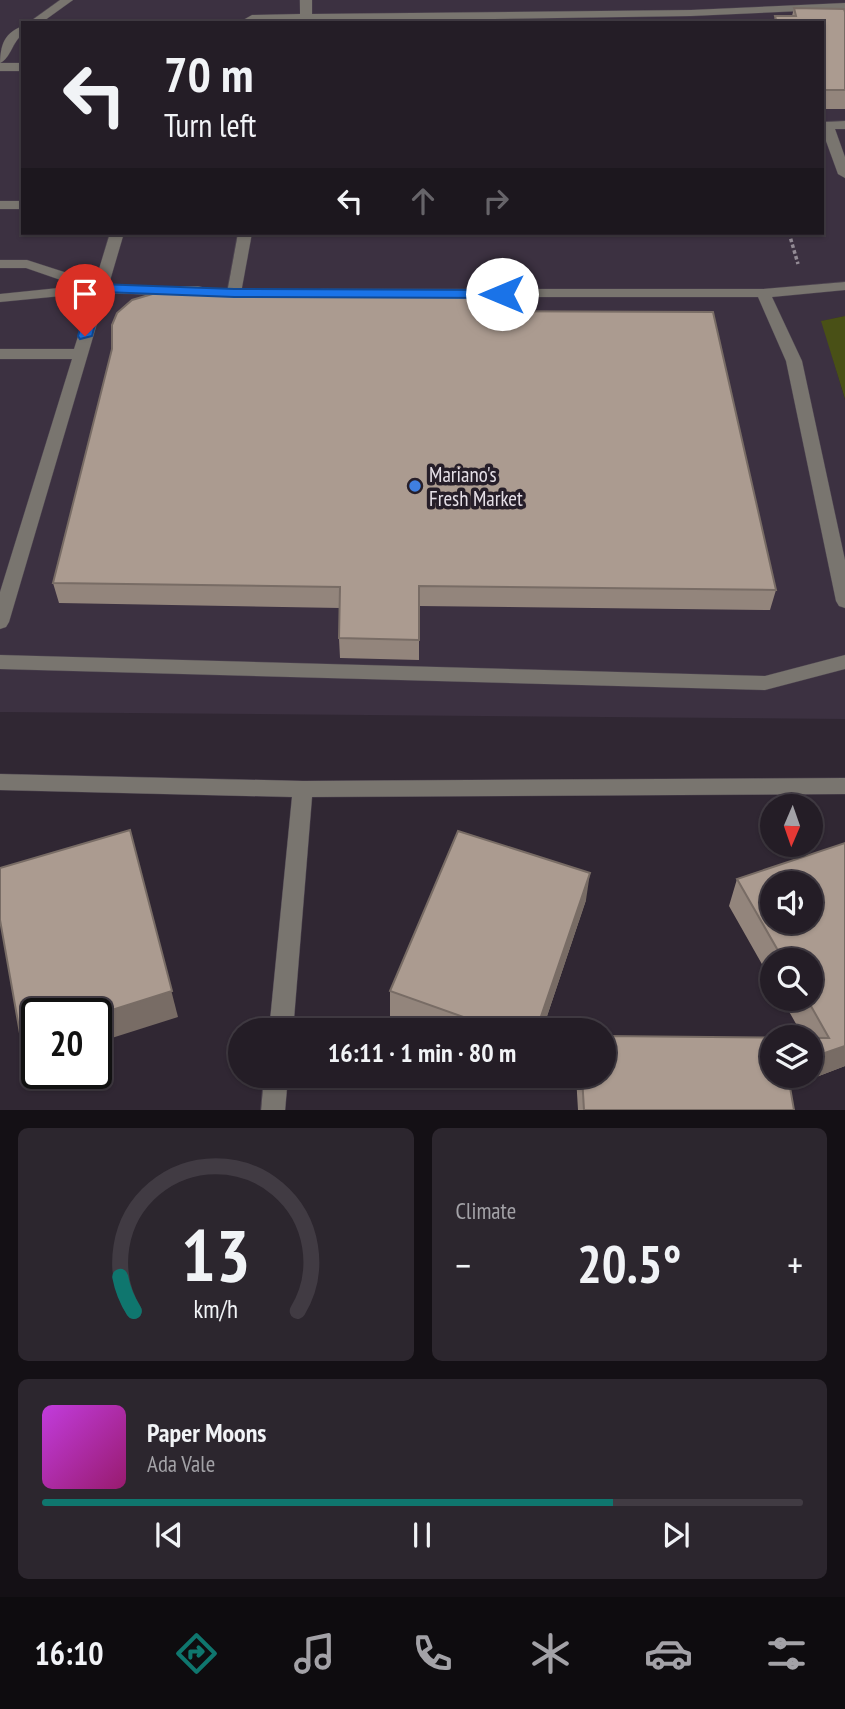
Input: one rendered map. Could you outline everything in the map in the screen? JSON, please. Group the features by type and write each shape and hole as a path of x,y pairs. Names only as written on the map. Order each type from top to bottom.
{"street":[{"path":"36,21 68,0"},
{"path":"306,0 306,18"},
{"path":"365,17 370,0"},
{"path":"610,0 616,14"},
{"path":"247,21 252,18 616,14 845,6"},
{"path":"0,60 11,37 21,30"},
{"path":"0,67 21,67"},
{"path":"845,125 827,125 845,174"},
{"path":"0,205 21,205"},
{"path":"0,622 116,235"},
{"path":"0,298 99,288 227,293 244,235"},
{"path":"0,264 27,264 99,288"},
{"path":"311,293 763,293 845,286"},
{"path":"763,293 794,361 845,601"},
{"path":"0,354 79,354"},
{"path":"0,662 765,683 845,662"},
{"path":"0,782 303,789 845,786"},
{"path":"282,1018 303,789"},
{"path":"273,1110 275,1088"}],"path":[{"path":"790,235 800,270"}],"shaded area":[{"path":"0,0 845,0 845,316 822,321 845,400 845,719 0,712"}],"green space":[{"path":"845,316 845,399 821,321"}],"building":[{"path":"794,8 844,9 845,90 824,90 824,21 776,21 775,16 796,16"},
{"name":"Mariano's Fresh Market","path":"176,287 198,287 219,292 476,294 476,311 713,312 776,590 419,586 419,640 339,638 340,587 53,583 112,349 112,325 117,313 132,300"},
{"path":"130,830 172,991 112,1010 112,998 21,998 21,1039 0,920 0,868"},
{"path":"458,831 590,873 540,1018 466,1018 390,991"},
{"path":"845,843 845,1046 823,1054 823,1038 829,1038 814,1011 823,1011 823,948 777,948 769,934 823,934 823,871 761,871 800,858 822,858 823,850"},
{"path":"760,871 760,919 737,879"},
{"path":"616,1036 760,1037 760,1088 790,1088 794,1110 584,1110 583,1088 616,1088"}],"place":[{"name":"Mariano's Fresh Market","path":"415,486"}],"route":[{"path":"85,336 99,288 234,293 502,294"}]}
